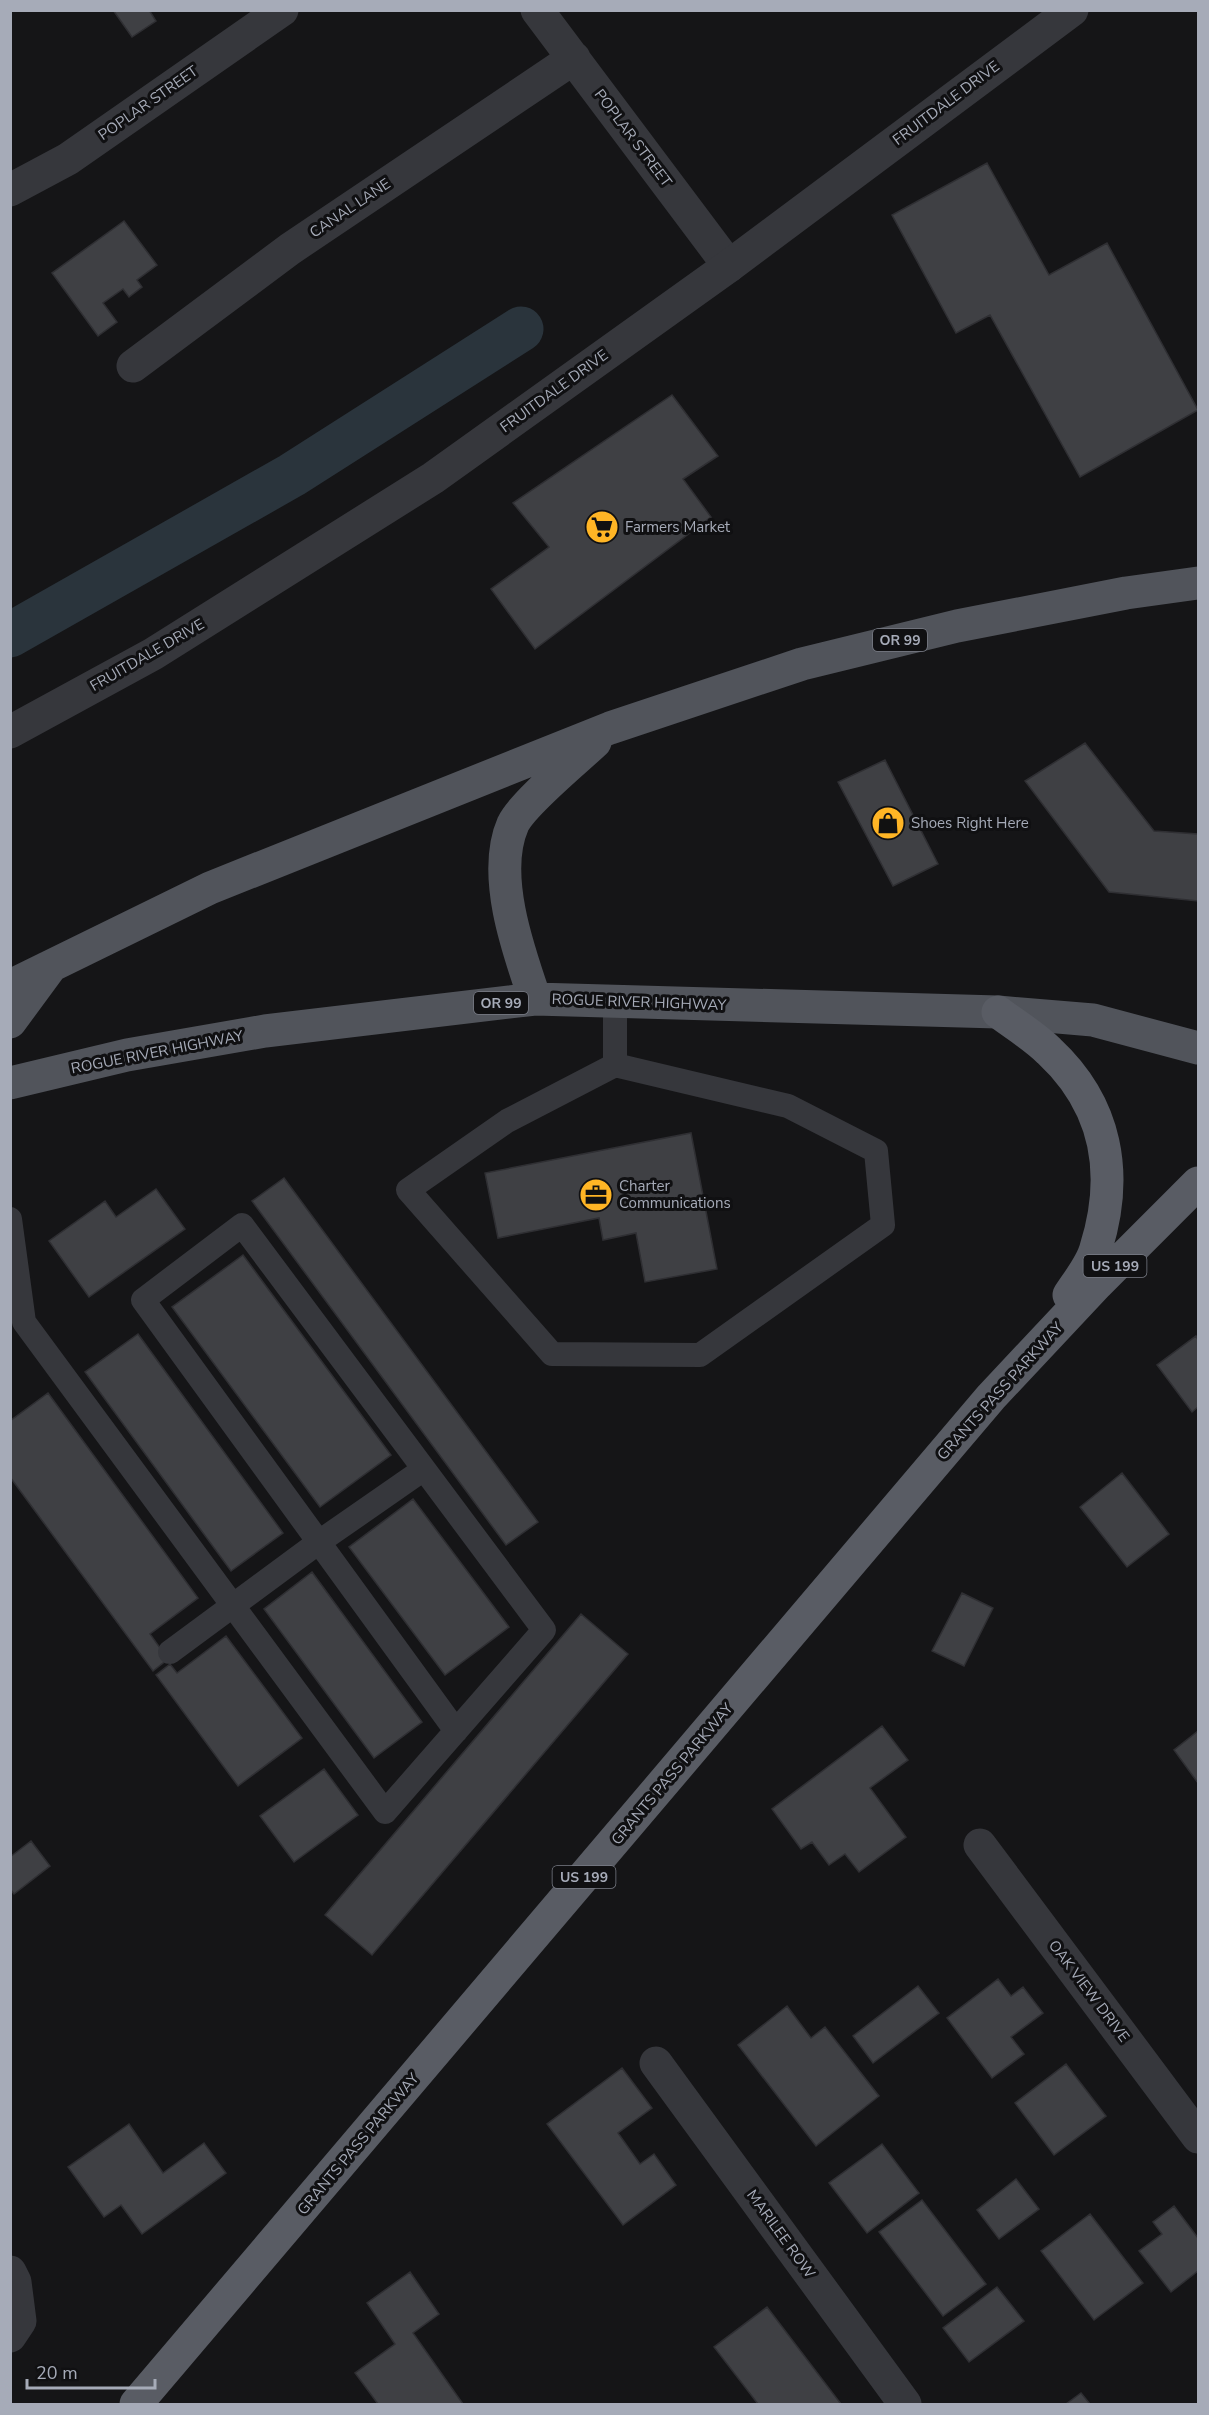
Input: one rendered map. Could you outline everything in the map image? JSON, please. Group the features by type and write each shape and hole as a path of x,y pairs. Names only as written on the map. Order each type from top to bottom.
{"highway":[{"path":"998,1012 1049,1050 1071,1075 1091,1105 1105,1141 1106,1204 1096,1250 1035,1353"},
{"name":"GRANTS PASS PARKWAY","path":"136,2404 991,1397 1035,1353 1097,1284 1198,1183"}],"main road":[{"name":"OR 99","path":"10,986 210,888 610,728 802,664 957,626 1126,593 1198,583"},
{"path":"535,999 515,939 504,862 514,822 543,790 610,728"},
{"path":"10,1022 52,965"},
{"name":"ROGUE RIVER HIGHWAY","path":"10,1083 127,1055 265,1031 535,999 998,1012 1093,1020 1198,1048"}],"street":[{"name":"POPLAR STREET","path":"10,190 68,159 282,10"},
{"name":"POPLAR STREET","path":"537,10 729,266"},
{"name":"FRUITDALE DRIVE","path":"10,732 153,654 433,478 729,266 1071,10"},
{"name":"CANAL LANE","path":"132,366 290,249 574,58"},
{"name":"OAK VIEW DRIVE","path":"980,1845 1198,2137"},
{"name":"MARILEE ROW","path":"656,2063 905,2404"},
{"path":"10,2272 15,2282 15,2328"}],"lane":[{"path":"615,1001 615,1065"},
{"path":"615,1065 788,1106 876,1151 883,1224 700,1355 552,1354 408,1190 507,1121 615,1065"},
{"path":"10,1220 24,1322 384,1812 456,1731 544,1629 242,1225 143,1300 456,1731"},
{"path":"170,1652 319,1542 424,1469"}],"building":[{"path":"113,10 149,10 156,21 132,37"},
{"path":"987,163 1049,275 1107,243 1198,410 1080,477 990,315 956,333 892,215"},
{"path":"124,221 157,265 137,280 142,287 129,297 123,289 103,303 117,322 98,336 52,273"},
{"path":"672,395 718,456 683,479 711,517 535,649 491,589 549,547 513,503"},
{"path":"1085,743 1154,831 1198,834 1198,901 1109,892 1025,781"},
{"name":"Shoes Right Here","path":"885,760 938,864 893,886 838,782"},
{"name":"Charter Communications","path":"691,1133 717,1269 645,1282 636,1233 603,1240 599,1218 498,1238 485,1173"},
{"path":"284,1178 538,1522 506,1545 252,1201"},
{"path":"156,1189 185,1229 89,1297 49,1241 105,1201 116,1217"},
{"path":"243,1255 391,1455 320,1507 172,1307"},
{"path":"138,1334 283,1533 231,1571 85,1372"},
{"path":"1196,1336 1198,1340 1198,1407 1192,1412 1157,1365"},
{"path":"48,1393 198,1598 150,1634 168,1659 153,1671 10,1477 10,1421"},
{"path":"1122,1473 1169,1534 1127,1567 1080,1507"},
{"path":"413,1499 509,1627 445,1675 349,1547"},
{"path":"312,1572 422,1722 374,1758 264,1609"},
{"path":"962,1593 993,1608 964,1666 932,1651"},
{"path":"581,1614 628,1654 372,1955 325,1915"},
{"path":"226,1636 302,1738 238,1786 156,1675 170,1664 177,1673"},
{"path":"882,1726 908,1760 870,1788 906,1837 859,1872 845,1854 829,1865 812,1842 801,1849 772,1809"},
{"path":"1198,1731 1198,1783 1174,1750"},
{"path":"324,1769 358,1815 294,1862 260,1816"},
{"path":"31,1841 50,1866 14,1894 10,1889 10,1857"},
{"path":"998,1979 1011,1996 1023,1987 1043,2013 1011,2037 1024,2054 992,2078 947,2018"},
{"path":"918,1986 939,2013 873,2063 853,2036"},
{"path":"787,2006 811,2038 825,2027 879,2096 816,2146 738,2045"},
{"path":"1066,2064 1106,2116 1054,2155 1015,2103"},
{"path":"622,2068 652,2108 618,2133 640,2164 654,2154 676,2185 623,2225 547,2124"},
{"path":"129,2124 163,2173 204,2143 226,2173 142,2234 121,2205 104,2217 68,2167"},
{"path":"882,2144 919,2193 867,2233 829,2183"},
{"path":"1016,2179 1039,2209 999,2239 977,2210"},
{"path":"922,2200 986,2284 943,2316 879,2232"},
{"path":"1174,2206 1198,2238 1198,2271 1171,2292 1139,2251 1162,2234 1153,2222"},
{"path":"1090,2214 1143,2283 1094,2320 1041,2251"},
{"path":"410,2272 439,2314 413,2333 463,2404 378,2404 355,2373 395,2344 367,2303"},
{"path":"997,2287 1024,2321 969,2362 943,2328"},
{"path":"767,2307 841,2404 758,2404 714,2347"},
{"path":"1081,2393 1090,2404 1066,2404"}],"waterway":[{"path":"10,635 292,475 521,329"}],"place":[{"name":"Farmers Market","path":"602,527"},
{"name":"Shoes Right Here","path":"888,823"},
{"name":"Charter Communications","path":"596,1195"}]}
